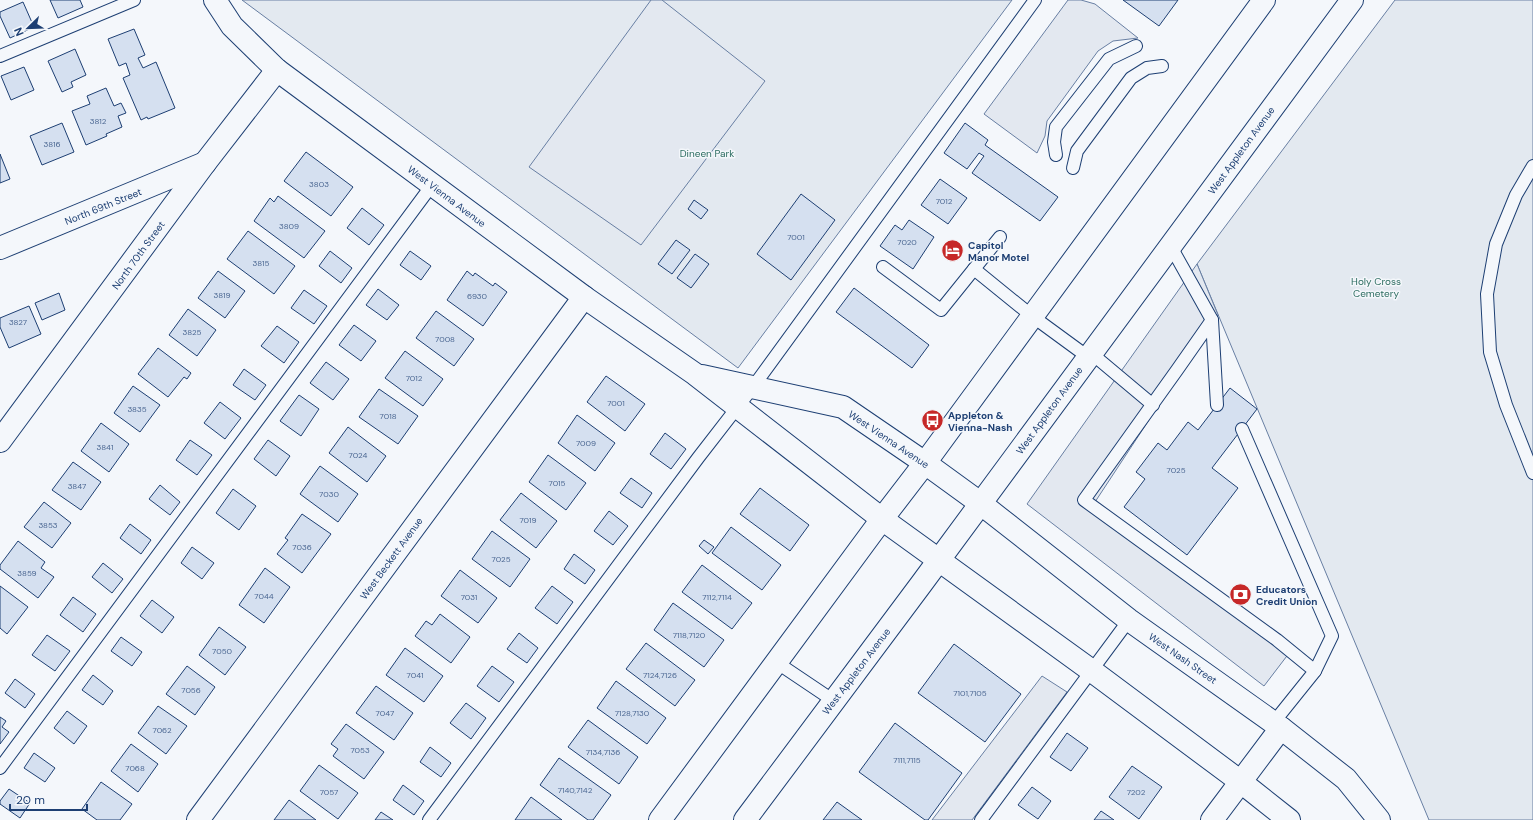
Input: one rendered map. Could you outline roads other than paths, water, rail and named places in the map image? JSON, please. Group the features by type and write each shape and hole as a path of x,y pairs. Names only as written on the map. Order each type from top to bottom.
{"street":[{"name":"West Vienna Avenue","path":"215,0 232,26 277,70 584,297 695,374 882,519 939,560"},
{"path":"660,820 925,463 1264,0"},
{"name":"West Appleton Avenue","path":"745,820 939,560 1352,0"},
{"name":"North 70th Street","path":"0,441 205,164 277,70"},
{"name":"North 69th Street","path":"0,248 205,164"},
{"name":"West Beckett Avenue","path":"198,820 584,297"},
{"name":"West Vienna Avenue","path":"695,374 843,407 980,503"},
{"name":"West Nash Street","path":"980,503 1129,620 1278,725 1346,779 1379,820"},
{"path":"939,560 1092,671 1241,782 1289,820"},
{"path":"1212,820 1241,782 1278,725"}],"lane":[{"path":"0,56 134,0"},
{"path":"429,820 698,458 753,387 1035,0"},
{"path":"1056,155 1054,142 1056,127 1109,59 1136,46"},
{"path":"1073,168 1077,151 1131,78 1147,68 1162,66"},
{"path":"1533,166 1516,195 1496,244 1487,294 1490,352 1506,405 1533,474"},
{"path":"0,768 432,185"},
{"path":"883,266 941,310 1000,237"},
{"path":"1170,245 1212,320 1217,405"},
{"path":"974,270 1032,316 1090,355 1153,405"},
{"path":"1212,320 1084,500 1316,670"},
{"path":"1242,429 1332,636 1316,670 1278,725"},
{"path":"981,820 1129,620"},
{"path":"776,662 834,701"}],"place":[{"name":"Capitol Manor Motel","path":"953,251"},
{"name":"Appleton & Vienna-Nash","path":"932,421"},
{"name":"Educators Credit Union","path":"1240,595"}],"park label":[{"name":"Dineen Park","path":"707,153"},
{"name":"Holy Cross Cemetery","path":"1376,286"}]}
